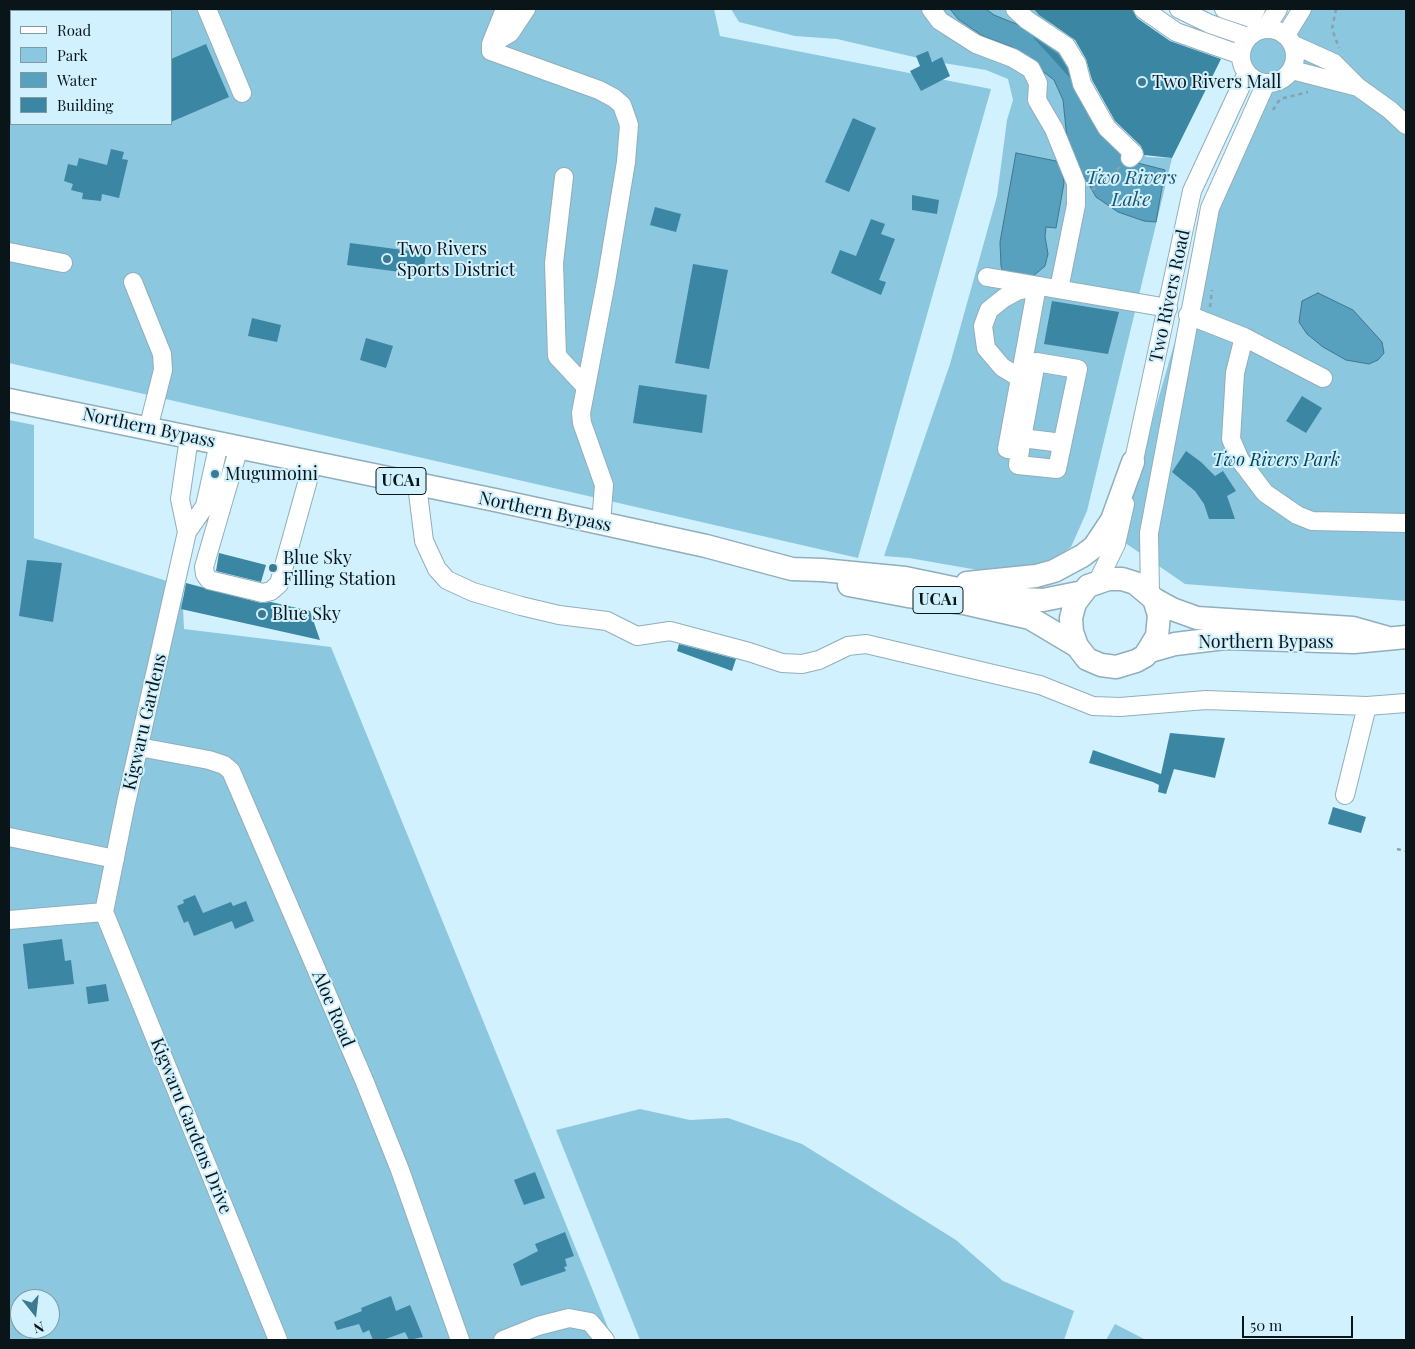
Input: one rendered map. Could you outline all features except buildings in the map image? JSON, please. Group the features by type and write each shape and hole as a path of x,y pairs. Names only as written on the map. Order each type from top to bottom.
{"main road":[{"name":"Northern Bypass","path":"9,400 313,462 706,546 792,569 861,572 943,585 1001,598 1043,600 1122,579 1135,583 1172,610 1197,618 1353,628 1396,637"},
{"path":"943,585 1036,576 1054,571 1082,556 1094,547 1112,520 1133,462"},
{"name":"UCA1","path":"792,569 819,580 908,596 964,603 1030,618 1077,646"},
{"path":"1077,646 1070,618 1074,603 1090,586"},
{"path":"1147,652 1154,644 1159,629 1159,615 1152,597"},
{"name":"Northern Bypass","path":"1077,646 1087,659 1101,665 1116,667 1136,661 1147,652 1175,644 1225,638 1354,642 1396,637"}],"street":[{"path":"207,9 242,93"},
{"path":"505,9 489,49 495,54 599,90 614,98 622,105 629,125 626,162 600,317 582,400 582,423 604,485 602,524"},
{"path":"491,44 510,33 526,9"},
{"path":"930,9 940,21 976,44 1012,58 1031,69 1038,83 1037,100 1054,129 1076,183 1075,208 1060,289"},
{"path":"1015,9 1066,46 1077,64 1082,84 1107,128 1134,154 1130,158"},
{"path":"1143,9 1176,32 1240,55"},
{"path":"1179,9 1210,24 1248,37"},
{"path":"1224,9 1251,18 1256,9"},
{"path":"1278,9 1265,28 1248,37 1240,55 1246,73 1252,78 1266,83 1280,80 1292,70 1296,54 1290,40 1302,9"},
{"path":"1265,28 1276,30 1290,40 1334,63 1358,88 1390,110 1406,125"},
{"path":"1292,70 1358,88"},
{"name":"Two Rivers Road","path":"1090,586 1116,544 1195,182 1246,73"},
{"name":"Two Rivers Road","path":"1152,597 1148,550 1155,502 1188,317 1213,198 1266,83"},
{"path":"564,177 554,263 557,356 585,386"},
{"path":"1075,208 1092,190"},
{"path":"9,252 63,263"},
{"path":"987,277 1060,289 1206,320 1244,337 1323,378"},
{"path":"133,282 162,354 164,370 148,429"},
{"path":"1037,286 1007,449 1021,444 1062,443"},
{"path":"1020,378 1002,367 986,348 984,326 990,310 1004,298 1016,291 1037,286"},
{"path":"1244,337 1234,373 1231,439 1240,460 1265,493 1297,515 1312,521 1406,523"},
{"path":"1036,362 1078,369 1062,443 1056,469 1018,465 1036,362"},
{"name":"Kigwaru Gardens","path":"187,532 180,500 189,438"},
{"path":"229,445 204,567 205,574 209,580 263,593 271,591 279,584 313,462"},
{"name":"Kigwaru Gardens","path":"104,912 187,532 205,506 229,445"},
{"path":"417,485 424,541 437,569 446,580 474,592 522,606 559,615 607,622 637,636 670,631 749,652 782,664 802,664 819,660 848,646 866,644 1040,685 1093,706 1120,708 1218,700 1367,706 1406,703"},
{"path":"1126,499 1155,502"},
{"path":"1345,795 1367,706"},
{"name":"Aloe Road","path":"139,747 208,760 224,765 230,771 368,1088 400,1170 460,1340"},
{"path":"9,836 115,859"},
{"path":"9,920 104,912"},
{"name":"Kigwaru Gardens Drive","path":"104,912 278,1340"},
{"path":"503,1340 538,1326 569,1318 590,1322 605,1340"}],"path":[{"path":"1334,63 1341,52 1332,29 1336,9"},
{"path":"1269,118 1280,99 1314,90 1321,86 1324,79"},
{"path":"1092,190 1130,158"},
{"path":"1206,320 1212,300 1211,281"},
{"path":"1397,849 1406,851"}],"green space":[{"path":"9,9 714,9 720,36 991,89 858,558 9,363"},
{"path":"731,9 1034,9 1075,46 1087,82 1109,124 1134,148 1147,157 1172,158 1087,511 1071,547 1047,564 989,572 909,558 884,556 950,364 997,196 1007,120 1013,100 1008,79 986,70 931,61 837,39 795,36 739,22"},
{"name":"Two Rivers Park","path":"1304,9 1406,9 1406,601 1185,584 1118,538 1200,255 1275,78 1260,78 1254,74 1247,65 1246,48 1259,35 1271,33 1280,36"},
{"path":"9,420 34,425 34,538 182,586 184,629 331,647 613,1340 9,1340"},
{"path":"640,1109 690,1120 728,1118 802,1144 956,1240 1003,1281 1074,1311 1064,1340 640,1340 556,1130"},
{"path":"1115,1324 1146,1340 1106,1340"}],"water":[{"name":"Two Rivers Lake","path":"950,9 986,9 994,15 1031,30 1057,45 1134,162 1165,170 1156,222 1144,221 1118,212 1096,197 1068,148 1063,100 1054,80 1012,47 983,36 958,19"},
{"path":"1016,153 1056,161 1062,169 1064,183 1056,228 1046,227 1045,236 1048,254 1045,266 1032,277 1003,272 1001,266 1000,242"},
{"path":"1318,293 1353,310 1382,342 1384,353 1378,360 1369,364 1346,360 1323,347 1307,334 1299,322 1302,301"}],"place":[{"name":"Two Rivers Mall","path":"1142,82"},
{"name":"Two Rivers Sports District","path":"387,259"},
{"name":"Mugumoini","path":"215,474"},
{"name":"Blue Sky Filling Station","path":"273,568"},
{"name":"Blue Sky","path":"262,614"}]}
